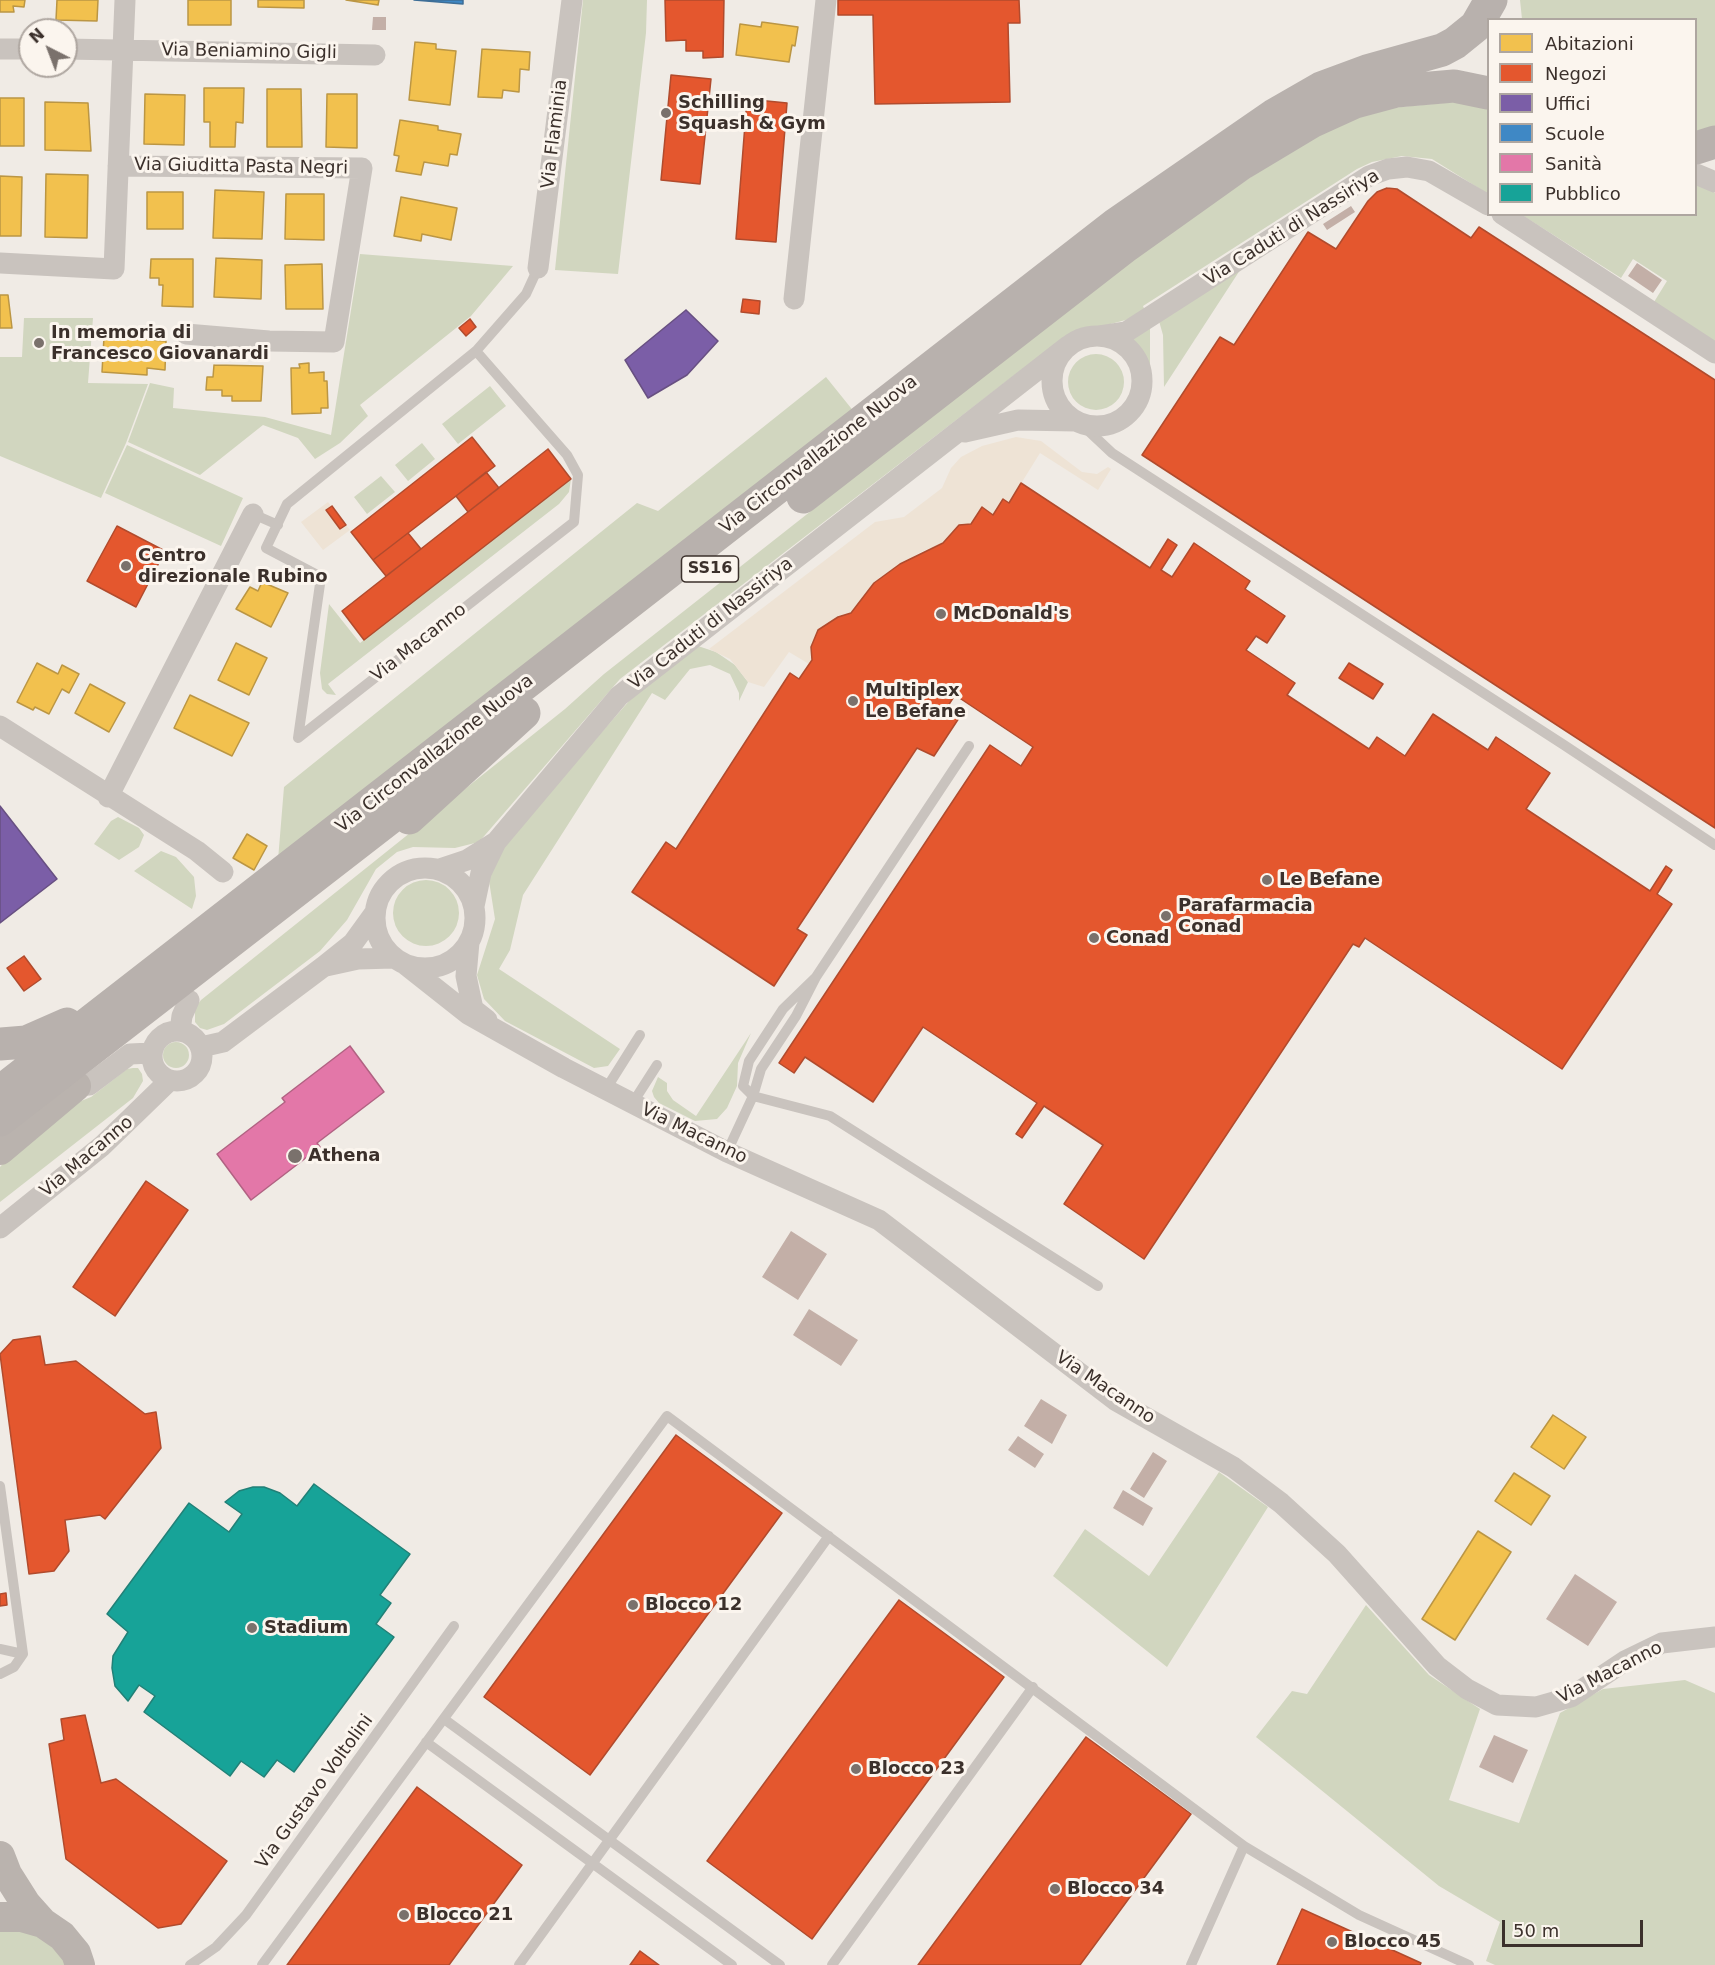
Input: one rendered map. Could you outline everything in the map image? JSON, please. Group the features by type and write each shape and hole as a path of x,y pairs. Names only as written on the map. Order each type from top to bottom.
{"main road":[{"name":"Via Circonvallazione Nuova","path":"0,1092 1116,224 1264,122 1322,88 1367,71 1442,50 1455,44 1476,26 1491,0"},
{"path":"1507,0 1509,18"},
{"name":"Via Circonvallazione Nuova","path":"0,1120 1126,246 1241,164 1311,122 1355,102 1425,86 1454,86 1487,93"},
{"path":"1697,147 1715,142"},
{"path":"76,1086 341,879 524,713"},
{"path":"0,1044 26,1042 123,996"}],"street":[{"path":"0,263 114,269 124,0"},
{"name":"Via Flaminia","path":"538,268 572,0"},
{"path":"794,299 826,0"},
{"path":"0,49 18,49"},
{"name":"Via Beniamino Gigli","path":"78,49 375,55"},
{"name":"Via Giuditta Pasta Negri","path":"118,166 362,168 334,342 269,341 186,334"},
{"name":"Via Caduti di Nassiriya","path":"474,906 481,873 496,842 619,696 1068,346 1083,338 1126,332 1369,176 1388,169 1407,167 1429,171 1487,205"},
{"path":"1697,175 1715,182"},
{"path":"1505,216 1715,353"},
{"name":"Via Caduti di Nassiriya","path":"956,435 1018,420 1078,422 1094,426 1116,422 1133,407 1141,389 1141,372 1134,355 1118,341 1100,336"},
{"path":"1068,346 1054,364 1052,387 1060,407 1078,422"},
{"path":"108,797 253,514"},
{"path":"0,726 108,797 197,851 223,872"},
{"name":"Via Caduti di Nassiriya","path":"440,869 467,860 496,842"},
{"path":"169,1081 156,1072 151,1053 157,1040 164,1034 180,1031 189,1034 201,1047 223,1042 352,943 374,914 379,896 391,880 408,870 427,867 440,869 455,876 467,889 474,906"},
{"name":"Via Macanno","path":"474,906 475,925 470,942 466,976 473,1009 499,1029"},
{"name":"Via Macanno","path":"374,914 375,929 384,949 468,1014 632,1104 727,1152 879,1220 919,1248 1115,1400 1233,1467 1281,1503 1337,1554 1437,1666 1467,1689 1497,1705 1536,1707 1571,1697 1625,1661 1662,1643 1715,1637"},
{"path":"323,967 358,959 400,962 420,969 436,967 455,958 470,942"},
{"path":"180,1031 182,1016 189,1000"},
{"name":"Via Macanno","path":"0,1228 102,1146 169,1081 185,1080 198,1071 202,1055 201,1047"},
{"path":"0,1150 76,1086 89,1085 130,1054 151,1053"},
{"path":"0,1856 6,1875 26,1904 43,1923 62,1936 82,1960"},
{"path":"0,1917 22,1917 43,1923"}],"lane":[{"name":"Via Macanno","path":"476,351 567,455 579,476 574,522 298,738 321,577 266,548 287,504 476,351 526,294 538,268"},
{"path":"1078,422 1112,453 1715,845"},
{"path":"253,514 278,525"},
{"path":"969,746 816,977 783,1009 749,1061 743,1086 753,1096 830,1116 1098,1286"},
{"path":"606,1089 640,1035"},
{"path":"632,1104 657,1065"},
{"path":"727,1152 753,1096"},
{"path":"262,1965 667,1416 1245,1846 1359,1915 1456,1962 1470,1965"},
{"path":"0,1486 23,1654 14,1666 0,1674"},
{"path":"519,1965 829,1536"},
{"name":"Via Gustavo Voltolini","path":"190,1965 216,1947 246,1915 454,1626"},
{"path":"0,1649 23,1654"},
{"path":"832,1965 1033,1687"},
{"path":"444,1719 780,1965"},
{"path":"426,1742 732,1965"},
{"path":"1191,1965 1245,1846"}],"green space":[{"path":"583,0 647,0 646,33 618,274 555,270"},
{"path":"1520,0 1715,0 1715,126 1697,133 1697,18 1522,18"},
{"path":"1454,102 1487,106 1487,193 1432,159 1402,156 1372,162 1357,169 1143,306 1145,311 1133,318 1077,333 1055,344 620,679 479,842 455,848 413,847 397,852 376,869 347,920 320,951 224,1024 207,1030 200,1028 195,1022 195,1008 201,1000 565,709 604,674 1131,259 1305,140 1379,109"},
{"path":"1697,183 1715,193 1715,342 1654,302 1667,281 1633,259 1621,278 1524,216 1697,216"},
{"path":"360,254 513,266 471,316 360,405 368,416 340,443 315,459 298,438 263,425 200,475 128,442 150,383 174,388 173,408 265,417 331,435"},
{"path":"1242,267 1164,387 1163,335 1159,321"},
{"path":"24,318 93,318 88,383 148,384 126,443 101,498 0,456 0,357 22,357"},
{"path":"1150,326 1150,376 1142,354 1129,340"},
{"path":"1096,354 1107,356 1116,362 1122,371 1124,382 1122,393 1116,402 1107,408 1096,410 1085,408 1076,402 1070,393 1068,382 1070,371 1076,362 1085,356"},
{"path":"826,377 855,413 548,652 512,673 496,689 278,860 284,787 637,503 658,511"},
{"path":"490,386 506,406 458,444 442,424"},
{"path":"422,443 435,459 408,481 395,465"},
{"path":"127,445 243,498 221,546 105,493"},
{"path":"381,476 395,492 367,514 354,497"},
{"path":"571,479 569,492 559,504 328,684 336,695 327,694 322,689 320,673 329,604 360,643"},
{"path":"698,646 716,652 735,665 748,682 739,701 739,693 730,674 710,665 690,669 665,700 652,693 523,895 510,950 499,969 620,1049 608,1066 594,1068 505,1021 484,999 477,975 495,919 489,881 498,850 637,692"},
{"path":"118,817 139,828 144,835 139,847 119,860 94,844 111,821"},
{"path":"161,851 176,857 194,877 196,896 192,909 134,871"},
{"path":"426,880 439,883 449,890 456,900 459,913 456,926 449,936 439,943 426,946 413,943 403,936 396,926 393,913 396,900 403,890 413,883"},
{"path":"751,1033 738,1063 737,1086 727,1108 717,1119 695,1121 659,1103 654,1097 652,1091 658,1077 667,1083 667,1091 673,1100 696,1116"},
{"path":"176,1042 185,1046 189,1055 185,1064 176,1068 167,1064 163,1055 167,1046"},
{"path":"138,1068 143,1081 133,1098 0,1202 0,1167 13,1152 71,1105 91,1097 127,1069"},
{"path":"1219,1472 1268,1507 1167,1667 1053,1576 1085,1529 1149,1576"},
{"path":"1366,1605 1429,1675 1480,1709 1449,1800 1519,1823 1560,1713 1603,1689 1685,1680 1715,1693 1715,1965 1495,1965 1486,1961 1500,1922 1439,1886 1256,1737 1292,1691 1307,1694"},
{"path":"20,1919 77,1965 0,1965 0,1921"}],"shaded area":[{"path":"1016,437 1041,441 1082,472 1097,474 1108,467 1111,469 1098,490 1040,453 1009,503 1003,499 993,515 982,507 971,524 959,525 943,543 921,552 888,572 874,583 851,613 838,617 818,630 811,647 812,660 809,664 789,652 764,687 748,682 730,659 709,649 875,522 904,517 942,488 951,468 961,457 982,446"},
{"path":"328,502 350,530 323,550 301,522"}],"building: Abitazioni":[{"path":"0,0 25,0 24,7 13,6 14,12 0,12"},
{"path":"57,0 98,0 97,21 56,18"},
{"path":"188,0 231,0 231,25 188,25"},
{"path":"258,0 304,0 304,8 258,7"},
{"path":"346,0 379,0 378,5"},
{"path":"762,22 798,27 795,46 792,45 789,62 736,55 740,24 761,27"},
{"path":"415,42 436,44 436,49 456,51 450,105 409,100"},
{"path":"482,49 530,52 529,70 520,69 519,92 503,90 502,98 478,97"},
{"path":"204,88 244,88 243,123 236,122 235,147 210,147 210,122 204,122"},
{"path":"267,89 301,89 302,147 267,147"},
{"path":"145,94 185,95 184,145 144,144"},
{"path":"327,94 357,94 357,148 326,147"},
{"path":"0,98 24,98 24,146 0,146"},
{"path":"45,102 88,103 91,151 45,150"},
{"path":"400,120 438,126 438,130 461,134 457,155 450,154 448,166 424,162 421,175 396,171 399,156 394,155"},
{"path":"46,174 88,175 87,238 45,237"},
{"path":"0,176 22,177 21,236 0,236"},
{"path":"215,190 264,192 262,239 213,238"},
{"path":"147,192 183,192 183,229 147,229"},
{"path":"286,194 324,194 324,240 285,239"},
{"path":"401,197 457,208 451,240 422,234 421,241 394,236"},
{"path":"216,258 262,260 261,299 214,297"},
{"path":"151,259 193,259 193,307 162,306 163,285 159,285 159,278 150,278"},
{"path":"322,264 323,309 286,309 285,265"},
{"path":"0,295 8,295 12,328 0,328"},
{"path":"104,337 166,341 165,370 147,368 147,375 102,372"},
{"path":"309,363 309,373 324,372 324,381 327,381 328,408 321,408 321,413 292,414 291,368 300,368 299,364"},
{"path":"214,365 263,366 261,401 232,401 232,396 222,396 222,390 206,390 207,377 213,377"},
{"path":"262,582 288,593 271,627 236,609 250,587 258,591"},
{"path":"236,643 267,658 249,695 218,680"},
{"path":"37,663 58,674 62,665 79,674 69,693 62,689 49,714 35,707 33,710 17,702"},
{"path":"90,684 125,703 109,732 75,713"},
{"path":"190,695 249,723 232,756 174,728"},
{"path":"247,834 267,846 254,870 233,858"},
{"path":"1553,1415 1586,1437 1564,1469 1531,1447"},
{"path":"1514,1473 1550,1496 1531,1525 1495,1501"},
{"path":"1478,1531 1511,1552 1455,1640 1422,1619"}],"building: Negozi":[{"path":"665,0 724,0 723,57 703,58 703,51 686,51 686,40 666,41"},
{"path":"838,0 1019,0 1020,23 1008,23 1010,102 875,104 873,15 838,15"},
{"path":"671,75 711,79 700,184 661,180"},
{"path":"747,99 787,103 776,242 736,239"},
{"path":"1387,188 1397,189 1471,238 1479,227 1715,380 1715,828 1142,455 1220,337 1234,345 1308,232 1336,249 1368,201 1377,192"},
{"path":"743,299 760,301 759,314 741,312"},
{"path":"470,319 476,327 466,336 459,328"},
{"path":"472,437 495,466 373,560 351,532"},
{"path":"548,449 571,479 364,640 342,611"},
{"path":"486,472 499,488 468,512 456,496"},
{"name":"Le Befane","path":"1021,483 1150,568 1168,539 1177,545 1161,570 1172,577 1194,543 1250,581 1245,589 1285,616 1267,643 1256,636 1246,650 1295,683 1287,695 1369,749 1377,737 1405,756 1433,714 1488,750 1496,737 1550,773 1526,809 1650,891 1666,866 1672,870 1657,894 1672,904 1562,1069 1365,938 1359,947 1353,944 1144,1259 1064,1204 1103,1145 1044,1106 1022,1138 1016,1134 1037,1103 923,1027 873,1102 805,1057 794,1073 779,1063 990,745 1021,766 1033,747 955,695 946,709 959,718 934,756 917,748 797,929 807,935 774,986 632,892 666,842 676,849 790,673 799,679 812,660 811,647 818,630 838,617 851,613 874,583 900,564 943,543 959,525 971,524 982,507 993,515 1003,499 1009,503"},
{"path":"332,506 346,525 340,529 326,510"},
{"name":"Centro direzionale Rubino","path":"117,526 165,551 136,607 87,581"},
{"path":"408,533 421,549 386,576 373,560"},
{"path":"1349,663 1383,684 1373,699 1339,678"},
{"path":"24,956 41,979 24,991 7,968"},
{"path":"146,1181 188,1210 115,1316 73,1287"},
{"path":"40,1336 45,1365 76,1361 145,1414 156,1412 161,1448 105,1519 100,1515 65,1520 69,1551 54,1571 29,1574 0,1354 13,1340"},
{"name":"Blocco 12","path":"676,1435 782,1513 590,1775 484,1697"},
{"path":"6,1593 7,1605 0,1606 0,1594"},
{"name":"Blocco 23","path":"899,1600 1004,1677 812,1939 707,1861"},
{"path":"85,1715 101,1783 116,1779 227,1861 181,1924 158,1928 66,1859 49,1744 64,1740 61,1719"},
{"name":"Blocco 34","path":"1086,1737 1191,1814 1080,1965 918,1965"},
{"name":"Blocco 21","path":"417,1787 522,1865 449,1965 287,1965"},
{"name":"Blocco 45","path":"1302,1909 1421,1963 1420,1965 1277,1965"},
{"path":"640,1951 659,1965 630,1965"}],"building: Uffici":[{"path":"686,310 718,341 687,375 648,398 625,360"},
{"path":"0,806 57,879 0,923"}],"building: Scuole":[{"path":"414,0 463,0 463,4"}],"building: Sanità":[{"path":"350,1046 384,1092 317,1143 320,1147 251,1200 217,1154 285,1102 282,1098"}],"building: Pubblico":[{"name":"Stadium","path":"314,1484 410,1554 380,1595 391,1603 376,1624 394,1637 294,1772 277,1760 264,1777 241,1761 230,1776 144,1712 155,1696 139,1685 128,1701 115,1686 113,1656 128,1632 107,1614 189,1503 229,1532 242,1514 225,1502 239,1491 264,1487 280,1493 297,1506"}],"building: Altro":[{"path":"373,17 386,17 386,30 372,30"},
{"path":"1351,206 1355,212 1327,230 1323,224"},
{"path":"1637,263 1662,280 1653,293 1628,276"},
{"path":"791,1231 827,1254 798,1300 762,1277"},
{"path":"809,1309 858,1340 841,1366 793,1335"},
{"path":"1041,1399 1067,1415 1052,1444 1024,1426"},
{"path":"1018,1436 1044,1454 1035,1468 1008,1450"},
{"path":"1153,1452 1167,1461 1144,1498 1130,1489"},
{"path":"1123,1490 1153,1508 1143,1526 1113,1508"},
{"path":"1575,1574 1617,1602 1588,1646 1546,1619"},
{"path":"1494,1735 1528,1750 1513,1783 1479,1767"}],"place":[{"name":"Schilling Squash & Gym","path":"666,113"},
{"name":"In memoria di Francesco Giovanardi","path":"39,343"},
{"name":"Centro direzionale Rubino","path":"126,566"},
{"name":"McDonald's","path":"941,614"},
{"name":"Multiplex Le Befane","path":"853,701"},
{"name":"Le Befane","path":"1267,880"},
{"name":"Parafarmacia Conad","path":"1166,916"},
{"name":"Conad","path":"1094,938"},
{"name":"Athena","path":"295,1156"},
{"name":"Blocco 12","path":"633,1605"},
{"name":"Stadium","path":"252,1628"},
{"name":"Blocco 23","path":"856,1769"},
{"name":"Blocco 34","path":"1055,1889"},
{"name":"Blocco 21","path":"404,1915"},
{"name":"Blocco 45","path":"1332,1942"}]}
